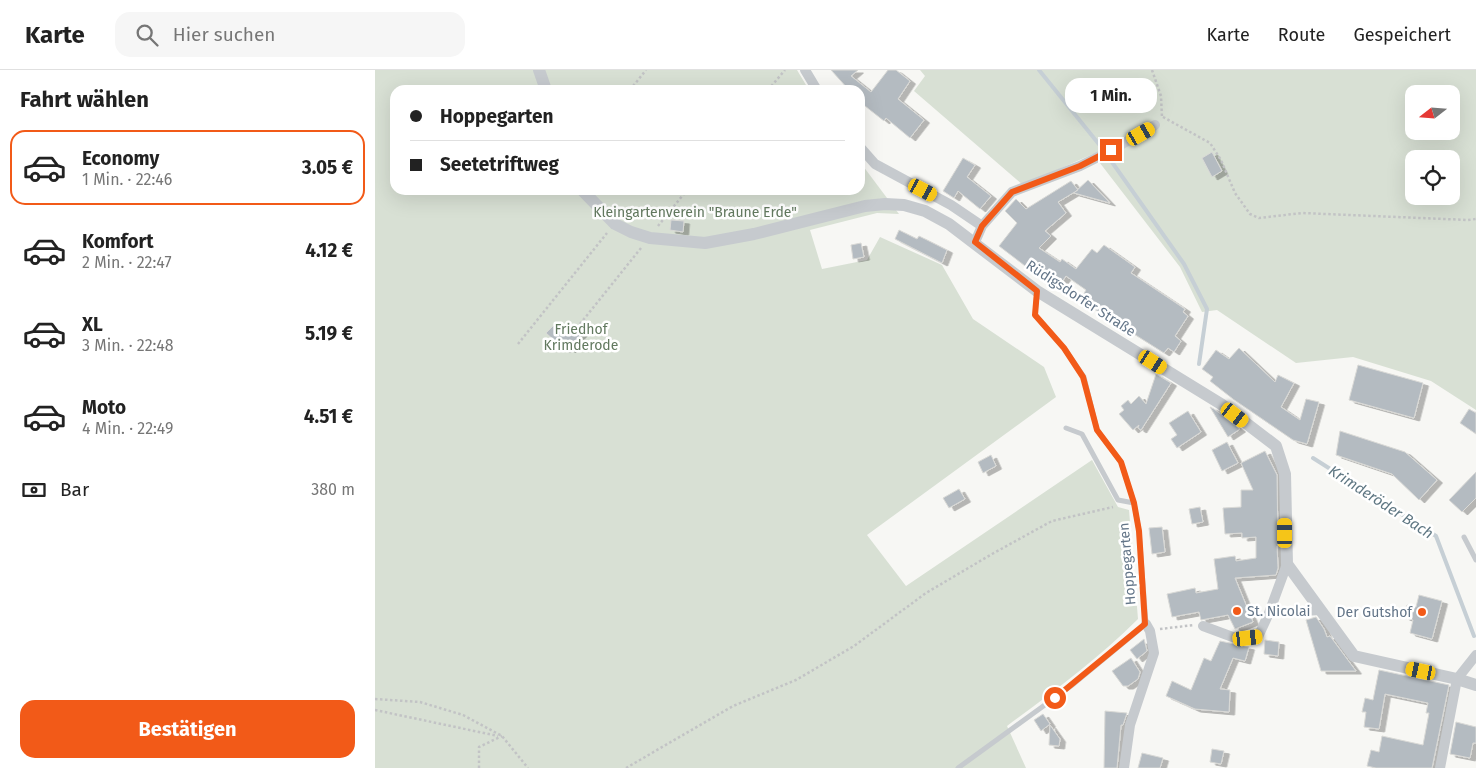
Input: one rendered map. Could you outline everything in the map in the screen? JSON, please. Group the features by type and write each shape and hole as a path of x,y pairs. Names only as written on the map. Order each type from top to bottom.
{"street":[{"path":"539,70 544,85"},
{"path":"805,70 814,85"},
{"path":"975,242 982,226 1012,192 1080,166 1155,125"},
{"path":"865,153 875,164 951,206 982,226"},
{"name":"Rüdigsdorfer Straße","path":"587,195 615,224 631,232 650,238 705,243 754,234 865,206 904,205 925,211 949,224 975,242 1037,291 1221,404 1276,446 1285,474 1287,564"},
{"path":"1287,564 1354,656 1476,685"},
{"path":"1203,626 1237,639 1258,637 1287,564"},
{"path":"1269,613 1320,610"},
{"name":"Hoppegarten","path":"1124,768 1130,725 1154,653 1148,627"},
{"path":"1440,768 1457,679 1476,655"}],"lane":[{"name":"Hoppegarten","path":"958,768 1148,627 1139,531 1134,503 1121,462 1097,430 1083,377 1064,348 1035,315 1037,291"},
{"path":"1066,428 1082,434 1119,500 1134,503"},
{"path":"1464,537 1476,560"}],"path":[{"path":"634,85 646,70"},
{"path":"772,85 785,70"},
{"path":"1153,70 1161,96 1162,116 1155,125"},
{"path":"1162,116 1210,143 1221,160 1235,192 1250,214 1259,218 1302,213 1476,219"},
{"path":"580,324 683,195"},
{"path":"518,344 615,224"},
{"path":"626,768 733,706 796,680 854,646 926,593 1052,521 1116,506 1119,500"},
{"path":"1148,627 1203,626"},
{"path":"375,700 420,702 463,714 502,736 528,768"},
{"path":"375,710 502,736"},
{"path":"479,768 479,746 502,736"}],"green space":[{"path":"375,70 797,70 806,85 390,85 390,195 865,195 865,169 899,214 877,213 810,230 822,269 867,260 880,237 942,265 973,319 1044,367 1056,397 867,535 906,586 1092,460 1118,507 1129,510 1138,619 1123,634 1058,688 1007,726 1026,768 375,768"},
{"path":"920,70 1476,70 1476,410 1431,381 1353,357 1296,363 1217,310 1202,312 1180,267 1093,154 1023,185 914,91 925,76"}],"building":[{"path":"831,70 858,70 851,76 862,85 844,85"},
{"path":"888,70 896,70 910,81 898,99 924,120 910,138 886,118 884,121 865,106 865,87 871,92"},
{"path":"1212,152 1222,171 1212,177 1202,158"},
{"path":"963,158 975,165 967,177 991,196 980,209 958,191 954,198 943,191"},
{"path":"1088,180 1110,203 1074,193"},
{"path":"1071,181 1078,190 1058,202 1066,213 1045,231 1051,236 1039,248 1060,262 1062,259 1076,269 1092,249 1097,253 1104,245 1135,267 1131,273 1185,309 1183,312 1188,316 1175,336 1181,341 1174,352 1168,348 1164,353 1080,300 1086,290 1066,276 1059,286 1038,272 1033,272 999,246 1017,223 1005,211 1016,199 1026,209"},
{"path":"671,220 684,221 683,232 670,230"},
{"path":"899,230 917,239 919,236 947,250 942,263 895,239"},
{"path":"861,243 864,257 853,259 851,245"},
{"path":"569,324 582,333 579,336 582,338 570,350 567,347 565,350 546,333 554,325 562,332"},
{"path":"1239,348 1275,382 1278,375 1294,383 1281,407 1300,420 1306,399 1319,402 1307,444 1293,440 1210,381 1213,377 1202,369 1216,350 1229,359"},
{"path":"1358,365 1423,383 1414,418 1349,400"},
{"path":"1156,374 1171,383 1141,430 1138,428 1139,425 1133,430 1119,414 1124,410 1121,406 1128,400 1131,404 1139,396 1146,404"},
{"path":"1210,407 1214,409 1240,429 1228,437"},
{"path":"1469,409 1476,413 1476,434 1460,423"},
{"path":"1188,411 1201,432 1177,448 1171,439 1177,435 1169,423"},
{"path":"1340,431 1405,452 1437,480 1419,500 1392,474 1336,455"},
{"path":"1227,442 1238,463 1222,471 1212,450"},
{"path":"1265,451 1277,475 1278,568 1276,575 1235,578 1253,622 1235,629 1228,615 1201,620 1199,612 1172,617 1167,594 1195,588 1196,593 1218,589 1214,559 1235,556 1236,561 1256,558 1256,537 1242,538 1242,533 1225,534 1223,508 1241,507 1241,490 1253,490 1241,463"},
{"path":"991,455 996,466 983,473 978,462"},
{"path":"1476,472 1476,498 1462,512 1449,500"},
{"path":"959,489 965,499 949,508 943,498"},
{"path":"1200,507 1203,522 1192,524 1189,509"},
{"path":"1162,527 1165,552 1152,554 1149,528"},
{"name":"Der Gutshof","path":"1419,595 1442,601 1432,639 1410,633 1413,620 1404,617 1407,605 1416,607"},
{"path":"1316,617 1327,637 1330,636 1356,671 1321,671 1306,620"},
{"path":"1144,639 1147,651 1137,659 1130,650"},
{"path":"1265,640 1279,642 1278,656 1264,654"},
{"path":"1220,641 1249,647 1245,661 1233,658 1220,689 1230,690 1229,712 1195,709 1166,696 1172,681 1191,690 1204,658 1211,661"},
{"path":"1131,658 1140,672 1138,679 1128,686 1123,686 1112,671"},
{"path":"1379,670 1449,685 1432,768 1376,768 1367,766 1371,750 1379,752 1382,736 1423,745 1429,713 1426,713 1428,703 1385,694 1379,729 1364,727 1366,712 1362,712 1365,698 1373,700"},
{"path":"1105,711 1127,713 1123,725 1121,725 1117,768 1104,768"},
{"path":"1043,714 1050,724 1041,731 1034,720"},
{"path":"1456,722 1476,727 1476,743 1473,743 1470,758 1450,754"},
{"path":"1050,725 1060,739 1059,746 1049,745"},
{"path":"1212,749 1224,751 1221,764 1210,762"},
{"path":"1142,753 1163,758 1160,768 1138,768"}],"waterway":[{"name":"Krimderöder Bach","path":"1039,70 1102,148 1184,264 1207,309 1199,364"},
{"name":"Krimderöder Bach","path":"1313,458 1436,536 1474,636"}],"place":[{"name":"St. Nicolai","path":"1237,611"},
{"name":"Der Gutshof","path":"1422,612"}],"route":[{"path":"1055,698 1145,624 1139,531 1134,503 1121,462 1097,430 1083,377 1064,348 1035,315 1037,291 975,242 982,226 1012,192 1080,166 1111,150"}],"park label":[{"name":"Kleingartenverein \"Braune Erde\"","path":"695,212"},
{"name":"Friedhof Krimderode","path":"581,338"}]}
